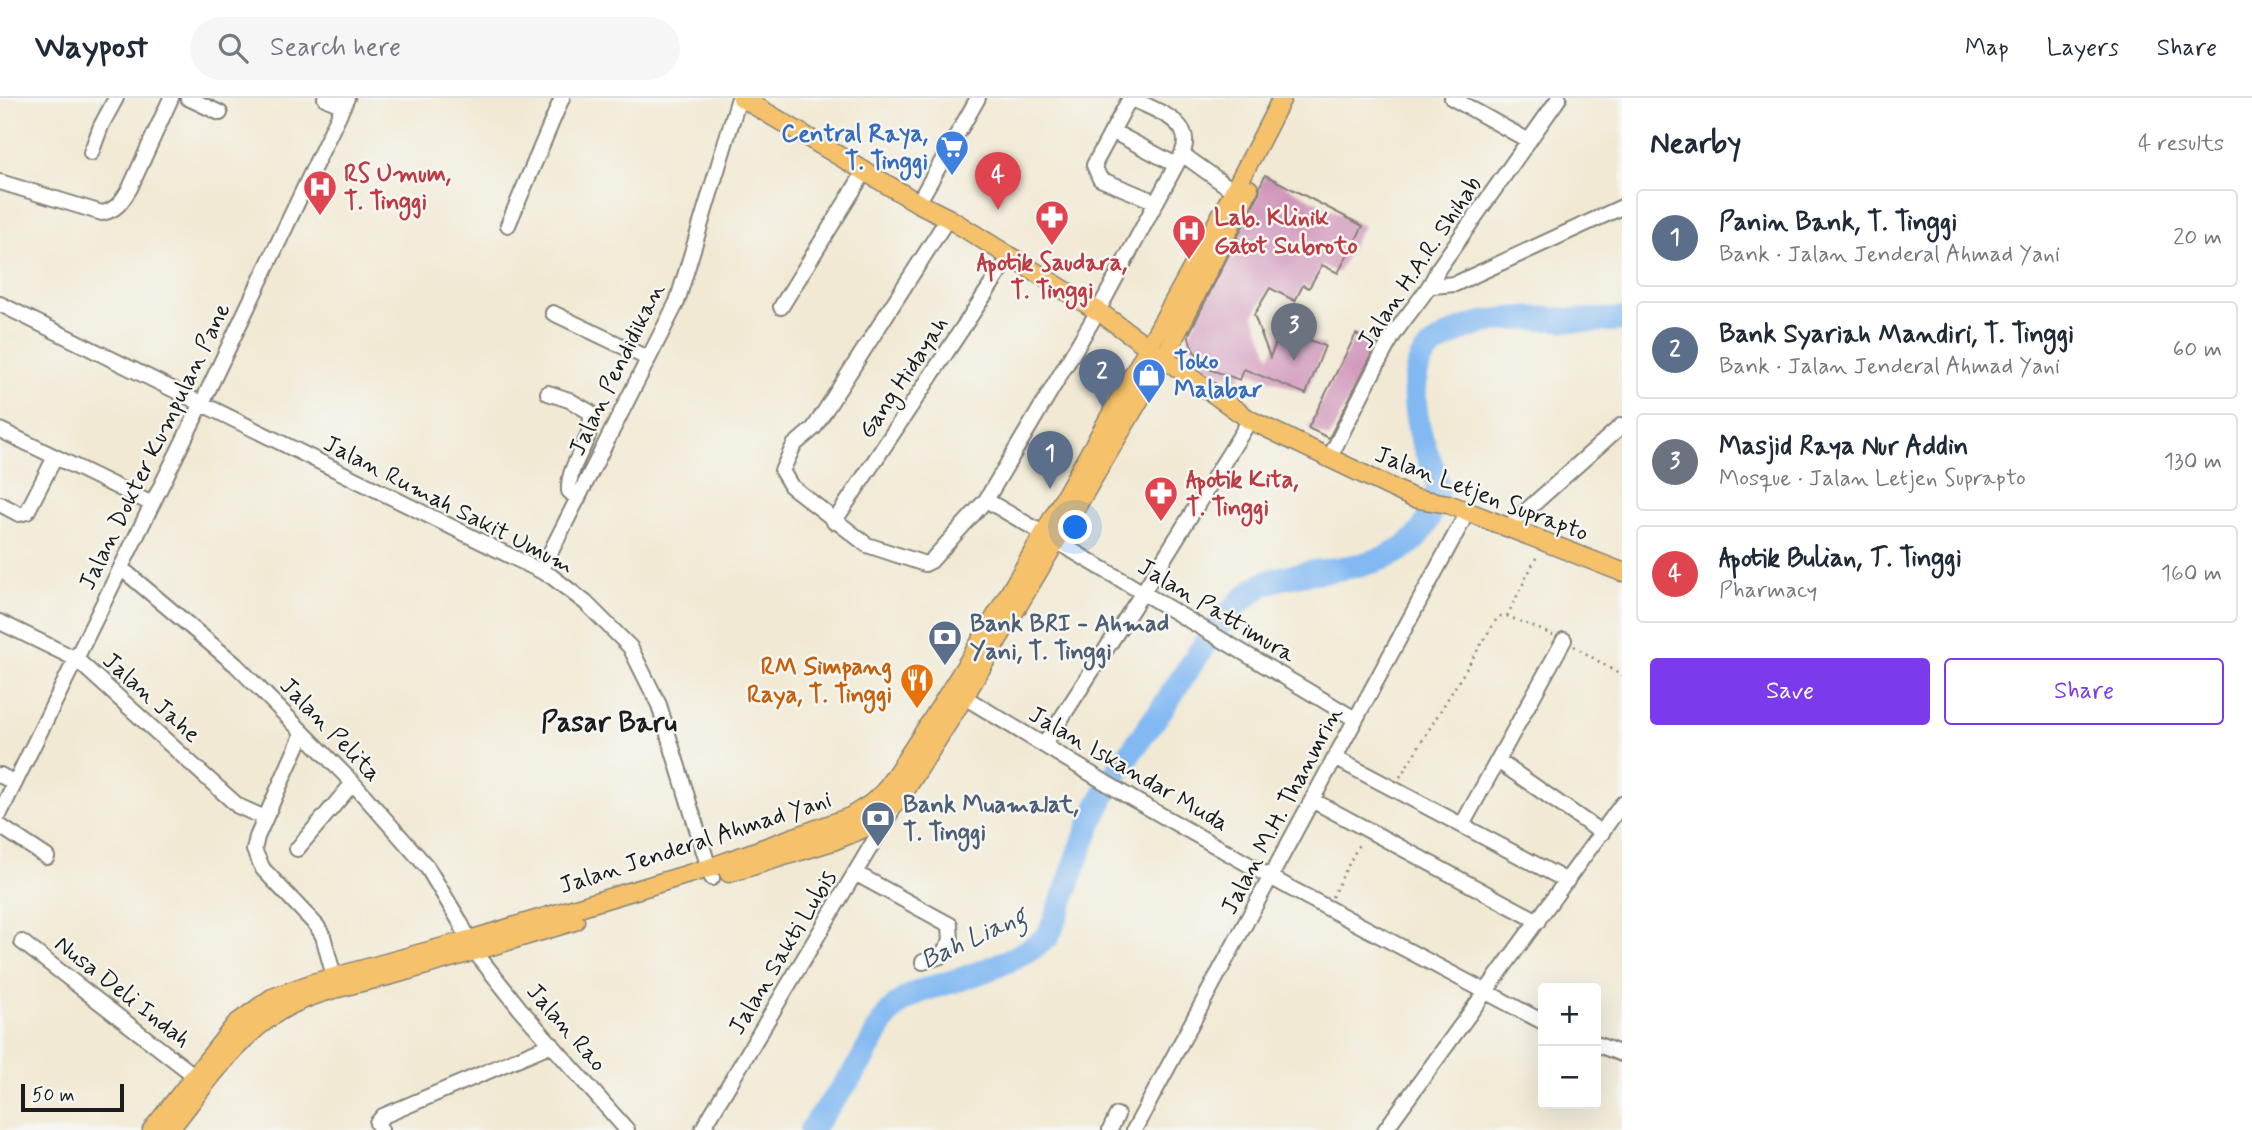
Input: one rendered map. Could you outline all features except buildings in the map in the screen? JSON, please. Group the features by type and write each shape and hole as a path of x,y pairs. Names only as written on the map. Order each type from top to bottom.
{"main road":[{"name":"Jalan Letjen Suprapto","path":"740,98 948,218 1098,311 1250,420 1413,498 1448,504 1468,511 1622,572"},
{"name":"Jalan Jenderal Ahmad Yani","path":"1050,538 1149,347 1284,99"},
{"name":"Jalan Jenderal Ahmad Yani","path":"169,1130 249,1035 279,1012 316,995 711,873 833,841 862,829 884,814 901,797 958,693 1050,538 1164,358 1284,99"},
{"name":"Jalan Jenderal Ahmad Yani","path":"711,873 850,817 872,803 884,792 958,693"},
{"name":"Jalan Jenderal Ahmad Yani","path":"152,1130 236,1024 272,998 334,977 472,946"}],"street":[{"path":"91,153 116,98"},
{"path":"0,182 102,213 113,211 130,188 171,98"},
{"path":"188,98 220,113"},
{"path":"326,98 345,102"},
{"path":"508,225 562,98"},
{"name":"Jalan Pendidikan","path":"541,571 677,302 740,98"},
{"path":"918,203 978,98"},
{"path":"948,218 814,428 794,445 782,471 791,486 867,545 925,564 931,561 986,500 1098,311 1179,160 1185,146 1180,123 1130,98 1094,165 1100,179 1156,202"},
{"path":"1452,98 1529,141"},
{"name":"Jalan H.A.R. Shihab","path":"1329,459 1392,338 1421,295 1432,286 1438,269 1559,98"},
{"name":"Jalan Dokter Kumpulan Pane","path":"0,813 201,405 345,102"},
{"path":"1112,131 1179,160 1235,192"},
{"path":"781,307 864,171"},
{"path":"1432,286 1455,284 1622,207"},
{"name":"Gang Hidayah","path":"834,522 1009,258"},
{"name":"Jalan Rumah Sakit Umum","path":"0,304 541,571 586,603 629,647 659,705 711,873"},
{"path":"553,313 647,358"},
{"path":"548,393 569,400 590,412 593,424 568,480 569,491 578,499"},
{"path":"1044,746 1250,420"},
{"path":"1508,527 1622,425"},
{"path":"0,430 152,504"},
{"path":"0,504 19,514 27,512 55,457"},
{"name":"Jalan Pattimura","path":"986,500 1355,719"},
{"name":"Jalan M.H. Thanmrin","path":"1134,1130 1468,511"},
{"name":"Jalan Pelita","path":"121,568 236,665 353,783 427,867 472,946"},
{"name":"Jalan Jahe","path":"0,622 76,659 238,806 265,818"},
{"path":"1462,825 1564,640"},
{"name":"Jalan Iskandar Muda","path":"958,693 1131,798 1326,908 1538,1019"},
{"path":"303,733 257,836 254,850 263,869 317,926 323,936 334,977"},
{"path":"1335,758 1567,881"},
{"path":"1498,761 1602,833"},
{"path":"0,775 15,783"},
{"path":"297,849 353,783"},
{"name":"Jalan Sakti Lubis","path":"702,1130 901,797"},
{"path":"1312,800 1538,921"},
{"path":"1385,1130 1622,804"},
{"path":"0,826 47,857"},
{"path":"855,873 950,925 951,941 941,956 923,962"},
{"name":"Nusa Deli Indah","path":"22,942 195,1076"},
{"name":"Jalan Rao","path":"472,946 627,1130"},
{"path":"381,1130 377,1123 383,1116 552,1044"},
{"path":"1601,1046 1622,1054"},
{"path":"1110,1130 1117,1115"}],"path":[{"path":"1507,616 1537,555"},
{"path":"1393,790 1496,620 1507,616 1564,640 1622,676"},
{"path":"1326,908 1359,844"}],"waterway":[{"name":"Bah Liang","path":"811,1130 856,1069 881,1025 901,1002 923,991 1007,961 1048,936 1104,794 1206,643 1245,597 1260,586 1275,580 1376,561 1403,548 1424,528 1436,495 1437,481 1421,436 1415,386 1418,366 1432,346 1467,328 1488,322 1532,318 1622,319"}],"place":[{"name":"Central Raya, T. Tinggi","path":"952,177"},
{"name":"Apotik Bulian, T. Tinggi","path":"998,210"},
{"name":"RS Umum, T. Tinggi","path":"320,217"},
{"name":"Apotik Saudara, T. Tinggi","path":"1052,247"},
{"name":"Lab. Klinik Gatot Subroto","path":"1189,261"},
{"name":"Masjid Raya Nur Addin","path":"1294,361"},
{"name":"Toko Malabar","path":"1149,405"},
{"name":"Bank Syariah Mandiri, T. Tinggi","path":"1102,407"},
{"name":"Panin Bank, T. Tinggi","path":"1050,489"},
{"name":"Apotik Kita, T. Tinggi","path":"1161,523"},
{"name":"Bank BRI - Ahmad Yani, T. Tinggi","path":"945,667"},
{"name":"RM Simpang Raya, T. Tinggi","path":"917,710"},
{"name":"Bank Muamalat, T. Tinggi","path":"878,848"}],"district":[{"name":"Pasar Baru","path":"609,721"}]}
